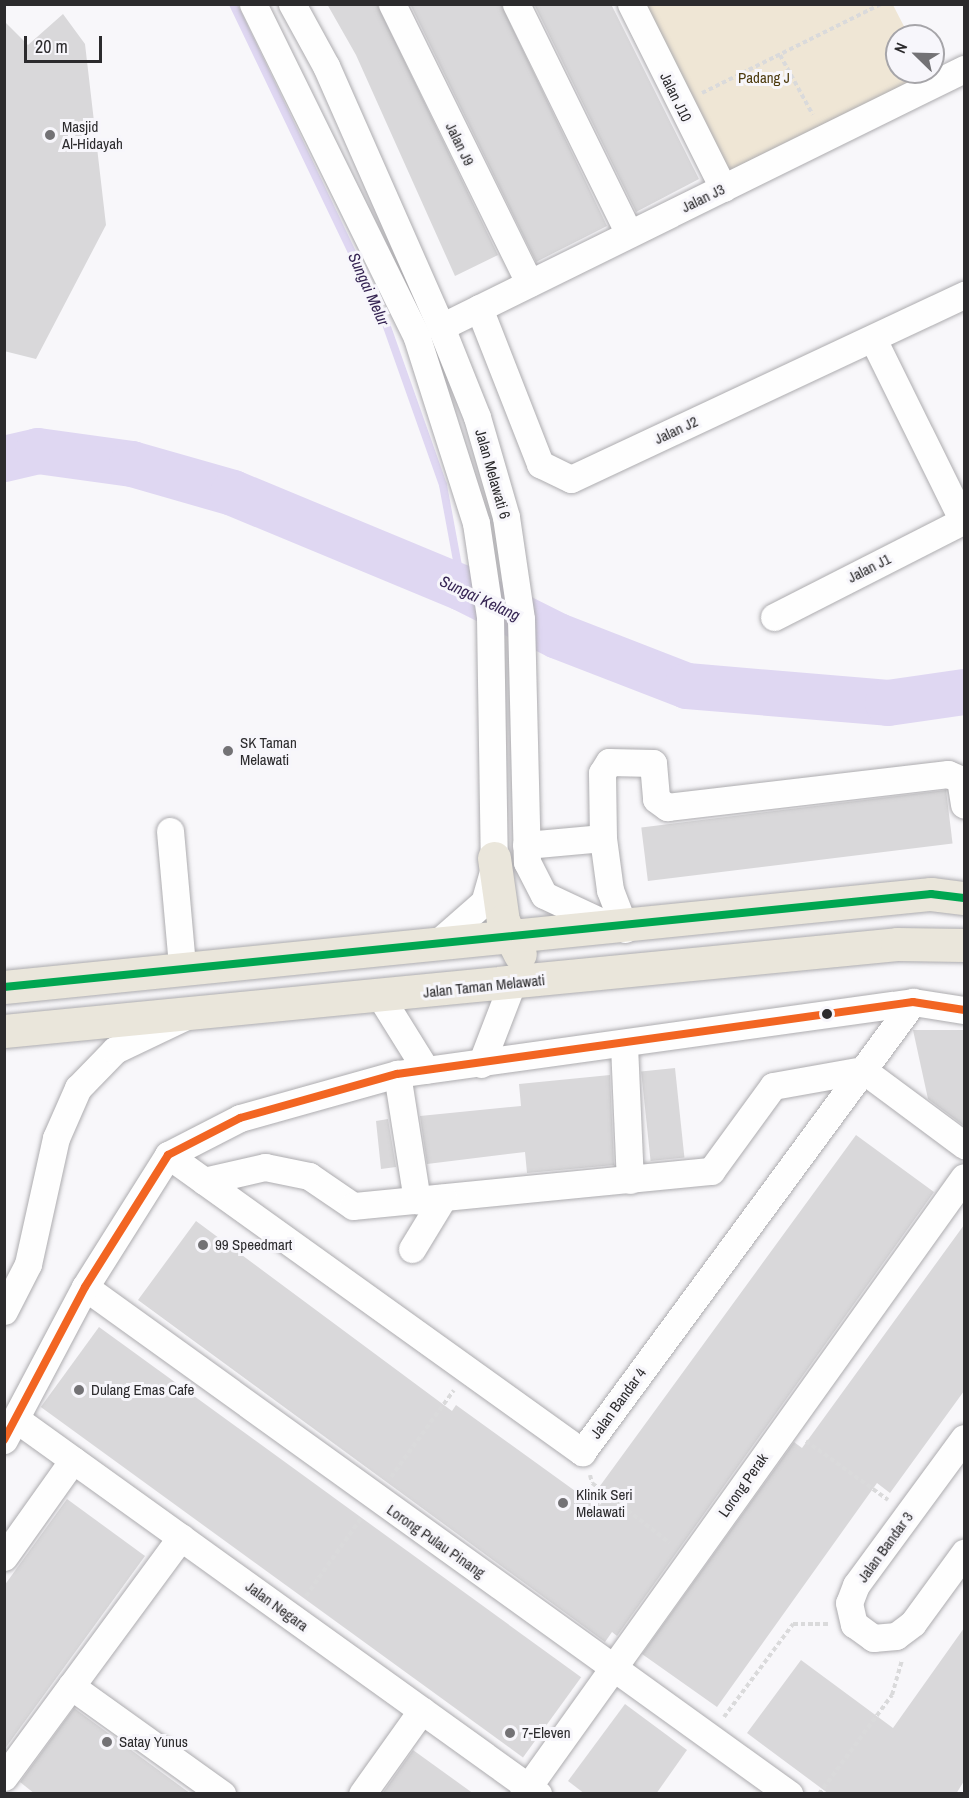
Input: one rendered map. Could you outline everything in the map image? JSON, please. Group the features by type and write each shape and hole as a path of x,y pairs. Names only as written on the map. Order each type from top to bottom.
{"main road":[{"path":"494,858 509,938 536,970 559,979"},
{"path":"4,987 182,966 622,929 932,894 964,898"},
{"name":"Jalan Taman Melawati","path":"4,1031 197,1011 380,996 513,981 559,979 897,944 964,945"}],"street":[{"name":"Jalan Melawati 6","path":"253,4 417,338 476,523 490,617 494,858 484,902 436,944"},
{"name":"Jalan Melawati 6","path":"292,4 326,66 441,327 477,417 506,517 521,619 527,862 544,895 622,929"},
{"name":"Jalan J9","path":"392,4 529,284"},
{"path":"516,4 629,234"},
{"name":"Jalan J10","path":"631,4 723,188"},
{"name":"Jalan J3","path":"441,327 964,69"},
{"name":"Jalan J2","path":"479,308 540,464 572,479 964,295"},
{"path":"873,339 964,520"},
{"name":"Jalan J1","path":"774,617 964,520"},
{"path":"622,929 610,890 603,838 602,773 609,762 653,763 656,800 667,807 948,774 960,779 964,805"},
{"path":"170,831 182,966"},
{"path":"526,845 603,838"},
{"path":"481,1064 513,981"},
{"path":"380,996 426,1070"},
{"path":"10,1429 85,1287 168,1155 240,1119 397,1074 624,1045 913,1002 964,1010"},
{"name":"Jalan Bandar 4","path":"168,1155 582,1452 913,1002"},
{"path":"4,1311 28,1264 56,1138 78,1088 115,1050 197,1011"},
{"path":"624,1045 630,1180"},
{"path":"204,1181 265,1167 309,1176 353,1206 711,1171 773,1086 863,1070 964,1145"},
{"path":"397,1074 430,1199 412,1249"},
{"name":"Lorong Perak","path":"529,1791 613,1667 964,1177"},
{"name":"Lorong Pulau Pinang","path":"85,1287 789,1794"},
{"name":"Jalan Negara","path":"10,1429 73,1460 422,1710 529,1791"},
{"name":"Jalan Bandar 3","path":"854,1624 849,1603 856,1585 964,1438"},
{"path":"4,1557 73,1460"},
{"path":"4,1777 181,1537"},
{"path":"854,1624 873,1638 896,1636 913,1623 964,1553"},
{"path":"71,1686 222,1794"},
{"path":"363,1794 422,1710"}],"path":[{"path":"697,84 702,93 881,4"},
{"path":"780,55 826,137"},
{"path":"785,1426 908,1514"},
{"path":"582,1452 592,1483 691,1558"},
{"path":"819,1794 892,1695 913,1623"},
{"path":"709,1736 793,1624 854,1624"}],"green space":[{"name":"Padang J","path":"644,5 893,5 903,24 885,24 885,84 915,84 730,178"}],"building":[{"path":"327,4 377,4 498,255 455,276 356,55"},
{"path":"410,4 501,4 607,226 536,262"},
{"path":"534,4 611,4 699,179 636,212"},
{"name":"Masjid Al-Hidayah","path":"63,14 85,44 106,225 36,359 4,351 4,21 28,45"},
{"path":"946,790 953,844 648,881 641,827"},
{"path":"913,1030 964,1030 964,1126 928,1099"},
{"path":"675,1068 684,1158 651,1161 641,1072"},
{"path":"610,1075 614,1165 527,1173 525,1152 427,1164 420,1116 521,1106 519,1084"},
{"path":"388,1119 396,1167 381,1169 376,1121"},
{"path":"856,1135 934,1192 617,1636 612,1632 605,1642 138,1300 196,1221 452,1411 456,1405 589,1501"},
{"path":"964,1225 964,1391 890,1493 877,1483 717,1707 642,1654 794,1442 802,1448"},
{"path":"99,1327 581,1677 523,1757 41,1407"},
{"path":"67,1499 145,1556 4,1750 4,1586"},
{"path":"964,1628 964,1781 956,1794 829,1794 747,1733 801,1660 893,1728"},
{"path":"625,1704 687,1750 656,1794 585,1794 568,1781"},
{"path":"74,1708 191,1794 35,1794 20,1782"},
{"path":"413,1750 474,1794 382,1794"}],"waterway":[{"name":"Sungai Melur","path":"233,4 386,324 443,485 462,588"},
{"name":"Sungai Kelang","path":"4,459 38,451 132,464 233,493 462,588 558,636 687,686 888,703 964,692"}],"transit line":[{"path":"4,987 931,894 964,898"},
{"path":"4,1440 85,1287 168,1155 240,1118 397,1074 913,1002 964,1010"}],"place":[{"name":"Masjid Al-Hidayah","path":"50,135"},
{"name":"SK Taman Melawati","path":"228,751"},
{"name":"99 Speedmart","path":"203,1245"},
{"name":"Dulang Emas Cafe","path":"79,1390"},
{"name":"Klinik Seri Melawati","path":"563,1503"},
{"name":"7-Eleven","path":"510,1733"},
{"name":"Satay Yunus","path":"107,1742"}]}
